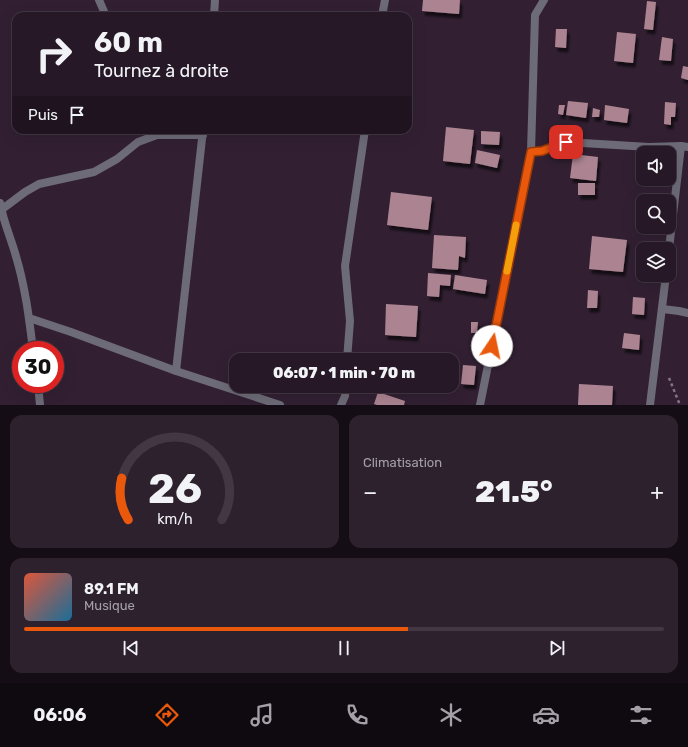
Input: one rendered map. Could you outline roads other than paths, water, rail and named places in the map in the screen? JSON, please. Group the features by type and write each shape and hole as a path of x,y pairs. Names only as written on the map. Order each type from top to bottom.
{"street":[{"path":"99,0 104,12"},
{"path":"214,12 215,0"},
{"path":"383,12 385,0"},
{"path":"480,405 531,152 535,15 544,0"},
{"path":"32,341 27,303 15,253 1,212 25,192 39,184 94,172 117,159 138,142 152,134"},
{"path":"176,371 203,134"},
{"path":"348,353 350,321 345,266 364,134"},
{"path":"531,152 542,151 566,142 649,147 684,146 670,242"},
{"path":"650,405 665,282"},
{"path":"662,309 679,310 688,313"},
{"path":"29,318 176,371 280,405"},
{"path":"39,393 40,405"},
{"path":"341,405 345,393"}]}
